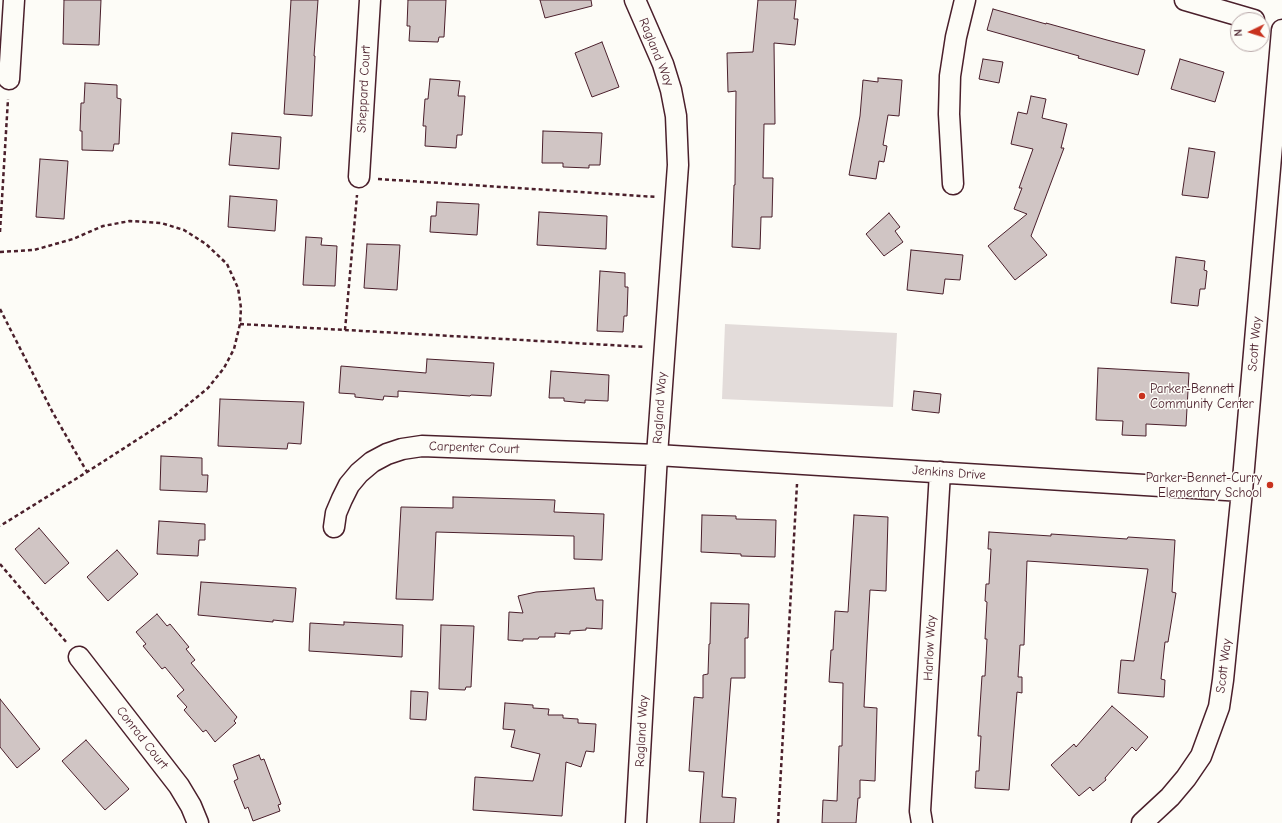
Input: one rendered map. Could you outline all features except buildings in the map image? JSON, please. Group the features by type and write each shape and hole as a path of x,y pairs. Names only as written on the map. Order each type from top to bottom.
{"street":[{"path":"9,79 14,0"},
{"name":"Sheppard Court","path":"359,177 370,0"},
{"name":"Ragland Way","path":"635,0 663,64 671,90 676,116 678,165 657,455 636,823"},
{"path":"953,184 949,114 950,76 956,37 965,0"},
{"path":"1186,0 1230,13"},
{"path":"1270,25 1282,29"},
{"name":"Scott Way","path":"1142,823 1170,797 1186,778 1200,756 1219,707 1225,664 1242,491 1282,29"},
{"name":"Carpenter Court","path":"334,527 336,513 342,499 349,485 359,473 372,462 387,454 402,449 422,446 657,455"},
{"name":"Jenkins Drive","path":"657,455 1242,491"},
{"name":"Harlow Way","path":"922,823 921,803 940,472"},
{"name":"Conrad Court","path":"79,657 179,786 191,806 198,823"}],"path":[{"path":"0,232 9,79"},
{"path":"345,330 359,177 675,198"},
{"path":"0,252 34,250 73,239 103,226 130,221 161,223 184,230 206,244 227,264 238,288 241,308 240,324 234,349 224,368 208,388 174,416 0,526"},
{"path":"0,309 53,414 87,472"},
{"path":"240,324 664,348"},
{"path":"778,823 798,464"},
{"path":"0,564 79,657"}],"shaded area":[{"path":"725,324 897,333 893,407 722,399"}],"place":[{"name":"Parker-Bennett Community Center","path":"1142,396"},
{"name":"Parker-Bennet-Curry Elementary School","path":"1270,485"}]}
